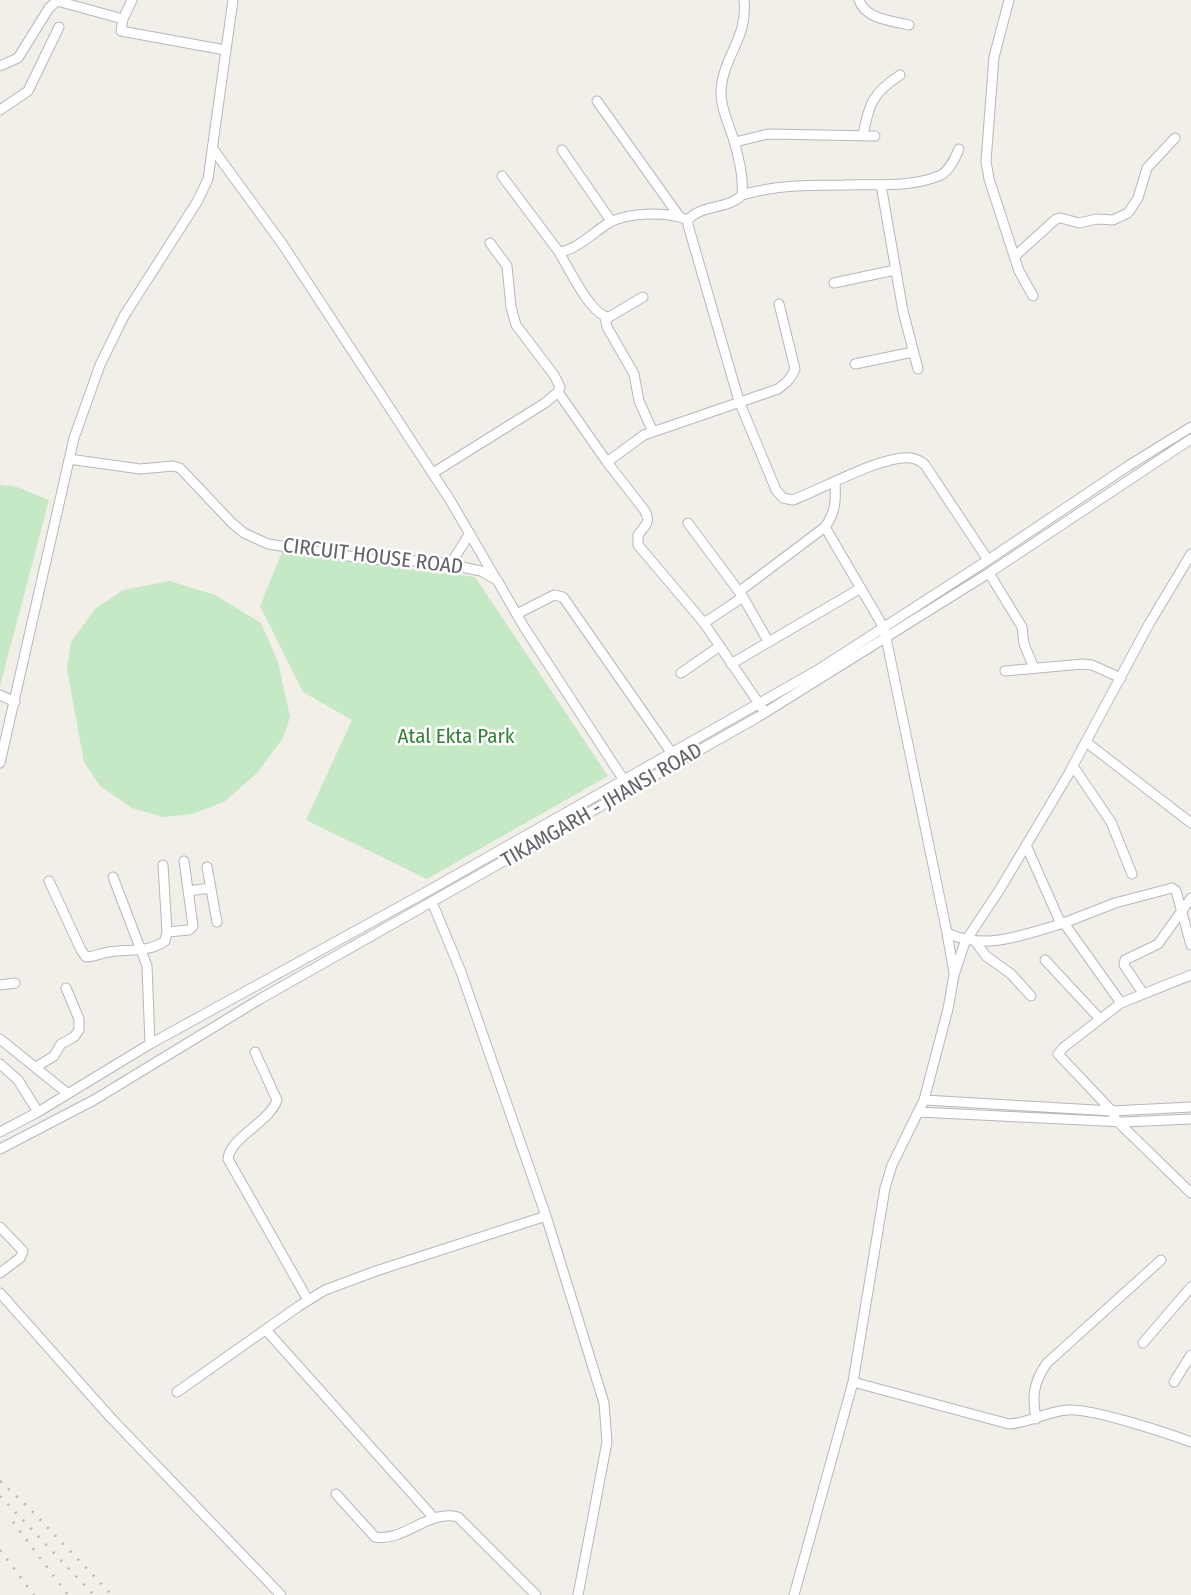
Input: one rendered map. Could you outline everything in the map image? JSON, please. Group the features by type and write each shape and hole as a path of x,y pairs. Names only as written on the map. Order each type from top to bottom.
{"street":[{"path":"132,0 123,19 121,31 225,50"},
{"path":"0,763 69,459 95,378 124,316 204,189 211,167 233,2 221,0"},
{"path":"742,195 743,181 721,92 724,76 744,26 744,0"},
{"path":"859,0 862,8 872,15 909,25"},
{"path":"1009,0 994,57 986,160 989,179 1014,257 1023,281 1033,296"},
{"path":"0,66 18,58 49,8 57,1 123,19"},
{"path":"0,110 28,91 59,27"},
{"path":"863,135 867,112 873,98 900,75"},
{"path":"597,101 684,218 739,401 776,490 783,498 793,500 850,474 902,458 919,460 988,560"},
{"path":"735,142 768,134 875,136"},
{"path":"1014,257 1056,219 1079,223 1097,219 1113,220 1128,212 1138,198 1147,168 1175,138"},
{"path":"213,149 283,245 433,473 517,614 631,791"},
{"path":"559,252 569,249 611,221 626,216 665,214 684,218 765,188 881,185 926,180 944,174 955,160 959,149"},
{"path":"562,150 611,221"},
{"path":"502,176 559,252 588,300 605,317 610,333 634,374 639,401 653,432"},
{"path":"881,185 895,270 918,369"},
{"path":"490,243 507,266 516,325 554,375 559,383 558,392 649,517 638,535 638,545 704,623 766,712"},
{"path":"834,283 895,270"},
{"path":"605,317 615,314 643,296"},
{"path":"607,462 633,441 770,391 792,377 795,369 779,304"},
{"path":"855,364 913,352"},
{"path":"433,473 545,403 558,392"},
{"name":"TIKAMGARH - JHANSI ROAD","path":"0,1149 94,1100 260,999 372,938 766,712 885,633 1005,548 1191,427"},
{"name":"TIKAMGARH - JHANSI ROAD","path":"0,1132 150,1044 989,573 1191,439"},
{"name":"CIRCUIT HOUSE ROAD","path":"69,459 125,468 180,468 244,533 268,544 368,559 450,565 481,570 497,580"},
{"path":"1139,459 1144,469"},
{"path":"704,623 825,527 834,513 835,482"},
{"path":"688,523 742,594 768,641"},
{"path":"825,527 885,633 954,975"},
{"path":"450,565 470,533"},
{"path":"1005,548 1012,557"},
{"path":"794,1595 853,1382 885,1188 892,1165 923,1100 948,1009 954,975 970,942 1073,766 1191,554"},
{"path":"989,573 1022,627 1034,668"},
{"path":"731,664 861,587"},
{"path":"517,614 554,595 563,597 671,752"},
{"path":"681,673 720,646"},
{"path":"1005,671 1083,664 1092,665 1121,678"},
{"path":"0,695 15,702"},
{"path":"1086,742 1191,823"},
{"path":"1073,766 1104,809 1132,874"},
{"path":"1026,845 1062,923 1121,1003"},
{"path":"167,932 189,930 193,926 184,861"},
{"path":"49,881 86,957 111,951 142,950 162,943 167,932 163,865"},
{"path":"207,867 217,922"},
{"path":"113,877 142,950 149,978 150,1044"},
{"path":"188,891 211,888"},
{"path":"970,942 1000,941 1062,923 1115,903 1172,888 1177,891 1191,945"},
{"path":"1143,993 1124,965 1125,960 1158,944 1191,898"},
{"path":"432,902 461,972 546,1216 604,1403 607,1423 605,1458 578,1595"},
{"path":"365,925 372,938"},
{"path":"947,933 970,942 1007,970 1031,996"},
{"path":"1045,960 1100,1019"},
{"path":"1191,975 1121,1003 1058,1054 1114,1116 1191,1193"},
{"path":"0,985 15,983"},
{"path":"36,1067 54,1056 61,1044 74,1037 79,1030 79,1019 66,988"},
{"path":"0,1039 67,1093"},
{"path":"255,1052 277,1100 273,1109 233,1147 228,1159 308,1300"},
{"path":"0,1064 18,1080 38,1112"},
{"path":"923,1100 1114,1116 1148,1122 1191,1119"},
{"path":"918,1112 1114,1116 1191,1107"},
{"path":"177,1392 325,1290 354,1278 546,1216"},
{"path":"0,1227 5,1229 23,1251 20,1258 0,1273"},
{"path":"1036,1419 1032,1400 1034,1388 1047,1363 1161,1260"},
{"path":"1143,1343 1191,1287"},
{"path":"0,1293 111,1418 281,1595"},
{"path":"266,1330 434,1518"},
{"path":"1174,1382 1191,1355"},
{"path":"853,1382 1009,1424 1057,1412 1080,1410 1191,1442"},
{"path":"336,1494 375,1537 397,1534 447,1514 458,1517 536,1595"}],"green space":[{"path":"0,485 17,487 49,500 0,686"},
{"name":"Atal Ekta Park","path":"282,552 475,577 608,776 427,879 306,820 352,720 303,692 260,606"},
{"path":"170,581 215,595 261,623 278,662 290,717 283,738 257,773 224,802 192,814 163,817 132,808 100,786 84,762 67,669 71,642 95,609 123,590"}],"railway":[{"path":"0,1481 112,1595"},
{"path":"0,1496 94,1595"},
{"path":"13,1522 68,1595"},
{"path":"0,1550 34,1595"}]}
